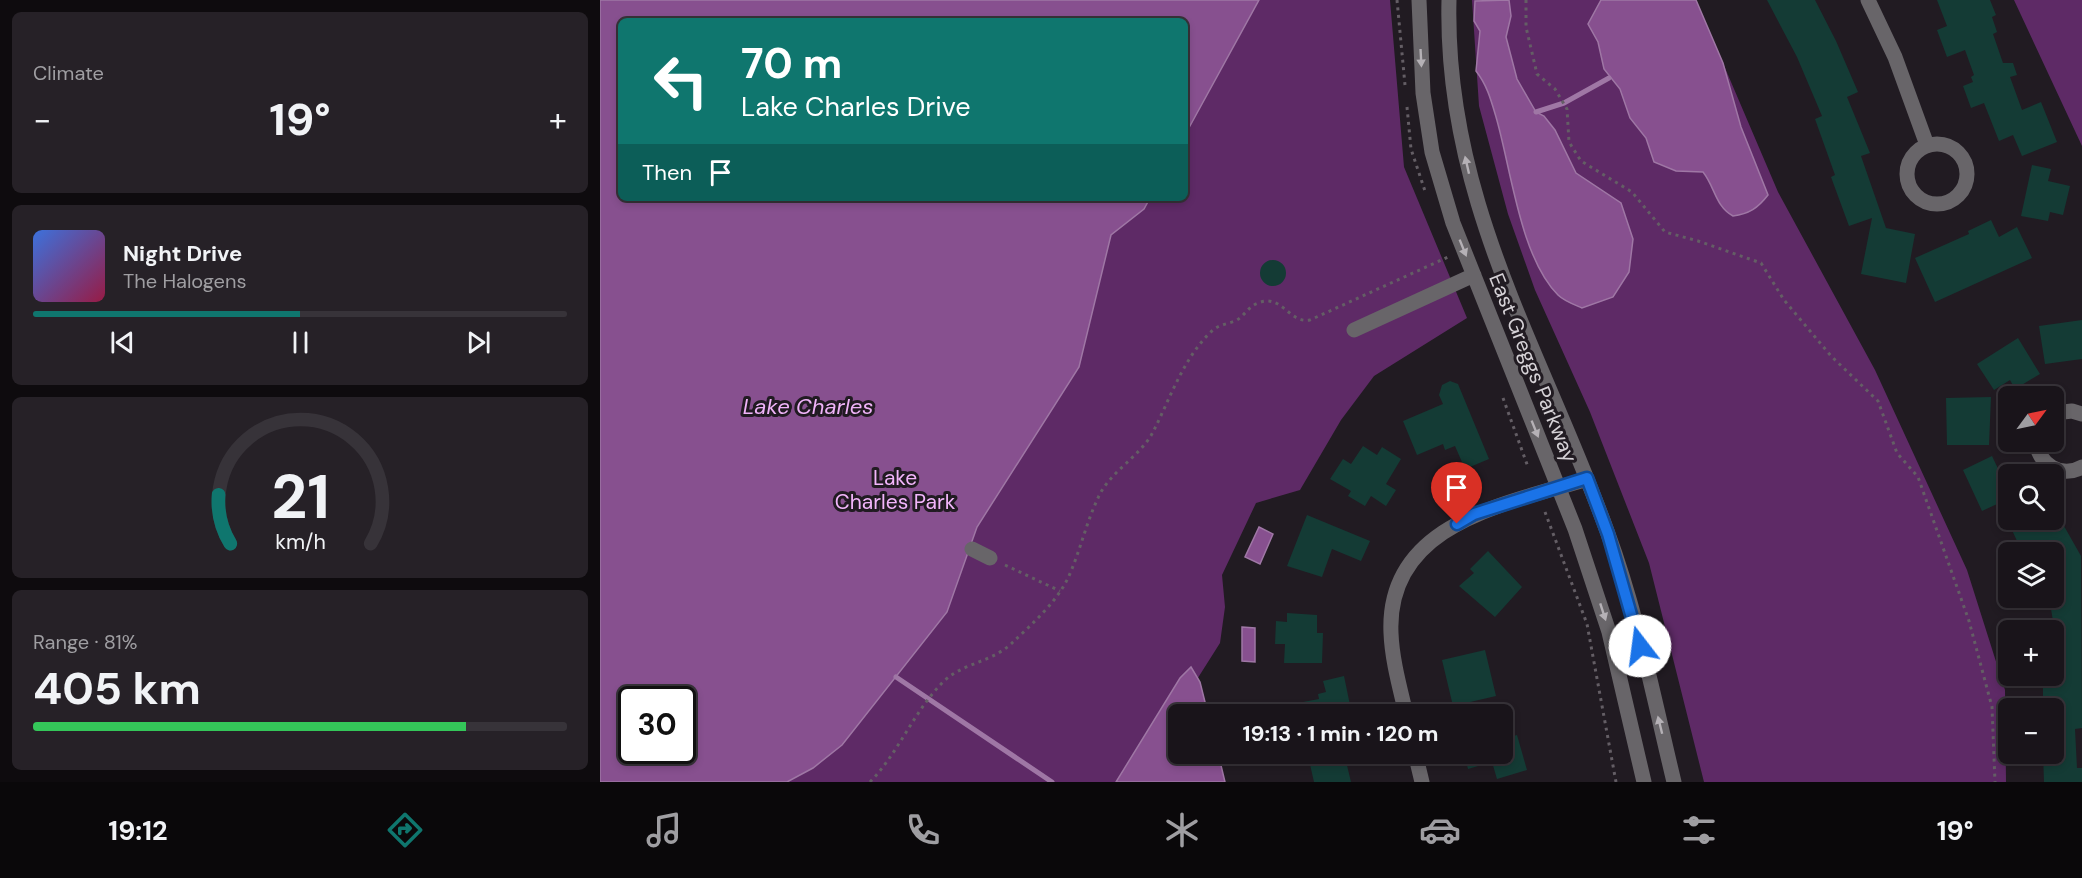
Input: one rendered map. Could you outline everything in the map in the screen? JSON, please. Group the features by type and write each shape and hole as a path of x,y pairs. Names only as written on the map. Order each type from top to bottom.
{"street":[{"name":"East Greggs Parkway","path":"1419,0 1423,93 1432,152 1453,223 1575,529 1609,632 1644,782"},
{"name":"East Greggs Parkway","path":"1449,0 1452,81 1457,120 1474,192 1505,286 1587,478 1622,580 1674,782"},
{"path":"1868,0 1895,57 1927,145"},
{"path":"1941,143 1950,146 1965,160 1967,180 1957,197 1948,202 1938,204 1919,198 1908,182 1908,162 1914,154 1927,145 1941,143"},
{"path":"1354,330 1474,275"},
{"path":"2064,412 2072,411 2082,414"},
{"path":"2039,452 2041,458 2048,465 2068,471 2082,467"},
{"path":"1404,704 1391,632 1395,594 1409,564 1440,533 1474,514 1587,478"},
{"path":"972,549 990,558"},
{"path":"1418,764 1422,782"}],"path":[{"path":"1526,0 1526,27 1537,74 1555,89 1567,110 1569,142 1581,161 1632,192 1665,232 1698,240 1761,263 1784,300 1831,356 1878,401 1897,453 1918,477 1969,621 1992,707 1995,782"},
{"path":"870,782 888,763 921,709 941,684 955,672 997,656 1060,591 1067,580 1097,498 1149,439 1180,376 1212,330 1235,321 1251,306 1266,301 1283,305 1297,319 1310,320 1451,255"},
{"path":"1545,512 1587,624 1617,782"},
{"path":"990,558 1060,591"}],"green space":[{"name":"Lake Charles Park","path":"600,0 1390,0 1404,167 1467,318 1374,376 1341,420 1300,490 1256,503 1222,575 1225,607 1220,643 1181,704 1168,704 1168,725 1132,782 600,782"},
{"path":"1472,0 1696,0 1778,192 1875,370 1967,570 1998,668 1998,686 2004,686 2005,690 2005,698 1998,698 1998,764 2006,764 2006,782 1704,782 1649,563 1590,412 1535,290 1508,214 1479,106"},
{"path":"2014,0 2082,0 2082,146"}],"water":[{"name":"Lake Charles","path":"600,0 1259,0 1188,130 1188,18 618,18 618,201 1148,201 1144,209 1111,235 1079,367 977,527 947,612 842,745 813,768 787,782 600,782"},
{"path":"1509,0 1511,16 1506,37 1517,79 1536,112 1544,116 1555,130 1576,173 1621,203 1633,239 1629,272 1613,297 1582,308 1558,295 1545,279 1534,258 1518,211 1492,105 1486,87 1476,71 1480,31 1474,21 1475,1"},
{"path":"1601,0 1696,0 1723,63 1741,127 1768,195 1757,207 1744,214 1733,216 1722,207 1703,172 1676,171 1654,162 1646,138 1630,118 1620,89 1604,69 1598,42 1588,24"},
{"path":"1259,527 1273,534 1260,564 1245,557"},
{"path":"1242,627 1255,628 1255,662 1242,661"},
{"path":"1191,667 1200,682 1206,704 1168,704 1168,764 1221,764 1225,782 1116,782 1180,678"}],"building":[{"path":"1767,0 1815,0 1836,41 1858,92 1847,97 1870,153 1861,156 1886,228 1915,234 1906,283 1861,274 1872,218 1849,226 1831,177 1835,175 1815,119 1822,116 1797,57"},
{"path":"1937,0 1990,0 1996,15 1992,17 1997,32 1993,34 2003,63 2013,63 2017,75 2010,77 2022,110 2041,102 2057,142 2022,156 2013,135 1999,141 1984,103 1971,108 1963,86 1973,82 1971,77 1974,75 1965,50 1947,57 1937,30 1947,26"},
{"path":"2032,165 2051,169 2048,181 2070,186 2063,215 2050,212 2048,221 2021,216"},
{"path":"1991,220 1999,237 2017,227 2032,258 1935,302 1915,258 1969,234 1968,231"},
{"path":"1273,260 1283,263 1286,273 1283,283 1273,286 1263,283 1260,273 1263,263"},
{"path":"2082,320 2082,359 2045,364 2039,326"},
{"path":"2018,338 2040,374 2020,386 2013,386 2010,380 1994,390 1977,364"},
{"path":"1450,381 1458,384 1489,459 1465,469 1455,446 1445,450 1443,444 1417,455 1403,421 1443,404 1439,395 1442,385"},
{"path":"1991,397 1989,445 1947,445 1946,398"},
{"path":"1363,446 1377,455 1382,447 1401,459 1386,484 1396,490 1386,506 1371,496 1365,506 1348,496 1351,491 1330,479 1343,459 1351,464"},
{"path":"1992,456 1998,469 1998,504 1982,511 1963,470"},
{"path":"1307,515 1370,541 1361,561 1332,549 1322,577 1287,566"},
{"path":"2064,526 2081,556 2082,728 2075,729 2077,768 2082,768 2082,782 2044,782 2043,764 2064,764 2064,698 2043,698 2043,686 2064,686 2064,620 2053,620 2051,608 2064,608 2064,542 2017,542 2012,530 2064,530"},
{"path":"1488,551 1522,587 1495,617 1459,586 1474,573 1470,569"},
{"path":"1287,613 1317,615 1317,633 1323,633 1322,663 1284,663 1285,644 1275,644 1276,621 1287,622"},
{"path":"1485,650 1496,696 1453,704 1442,660"},
{"path":"1344,676 1350,704 1303,704 1303,702 1319,699 1318,694 1326,692 1323,681"},
{"path":"1517,735 1527,770 1497,779 1493,764 1513,764 1513,736"},
{"path":"1310,764 1347,764 1351,782 1314,782"},
{"path":"1467,764 1485,764 1468,769"}],"waterway":[{"path":"1536,112 1564,103 1609,78"},
{"path":"896,677 1052,782"}],"route":[{"path":"1457,524 1474,514 1587,478 1608,534 1640,646"}]}
